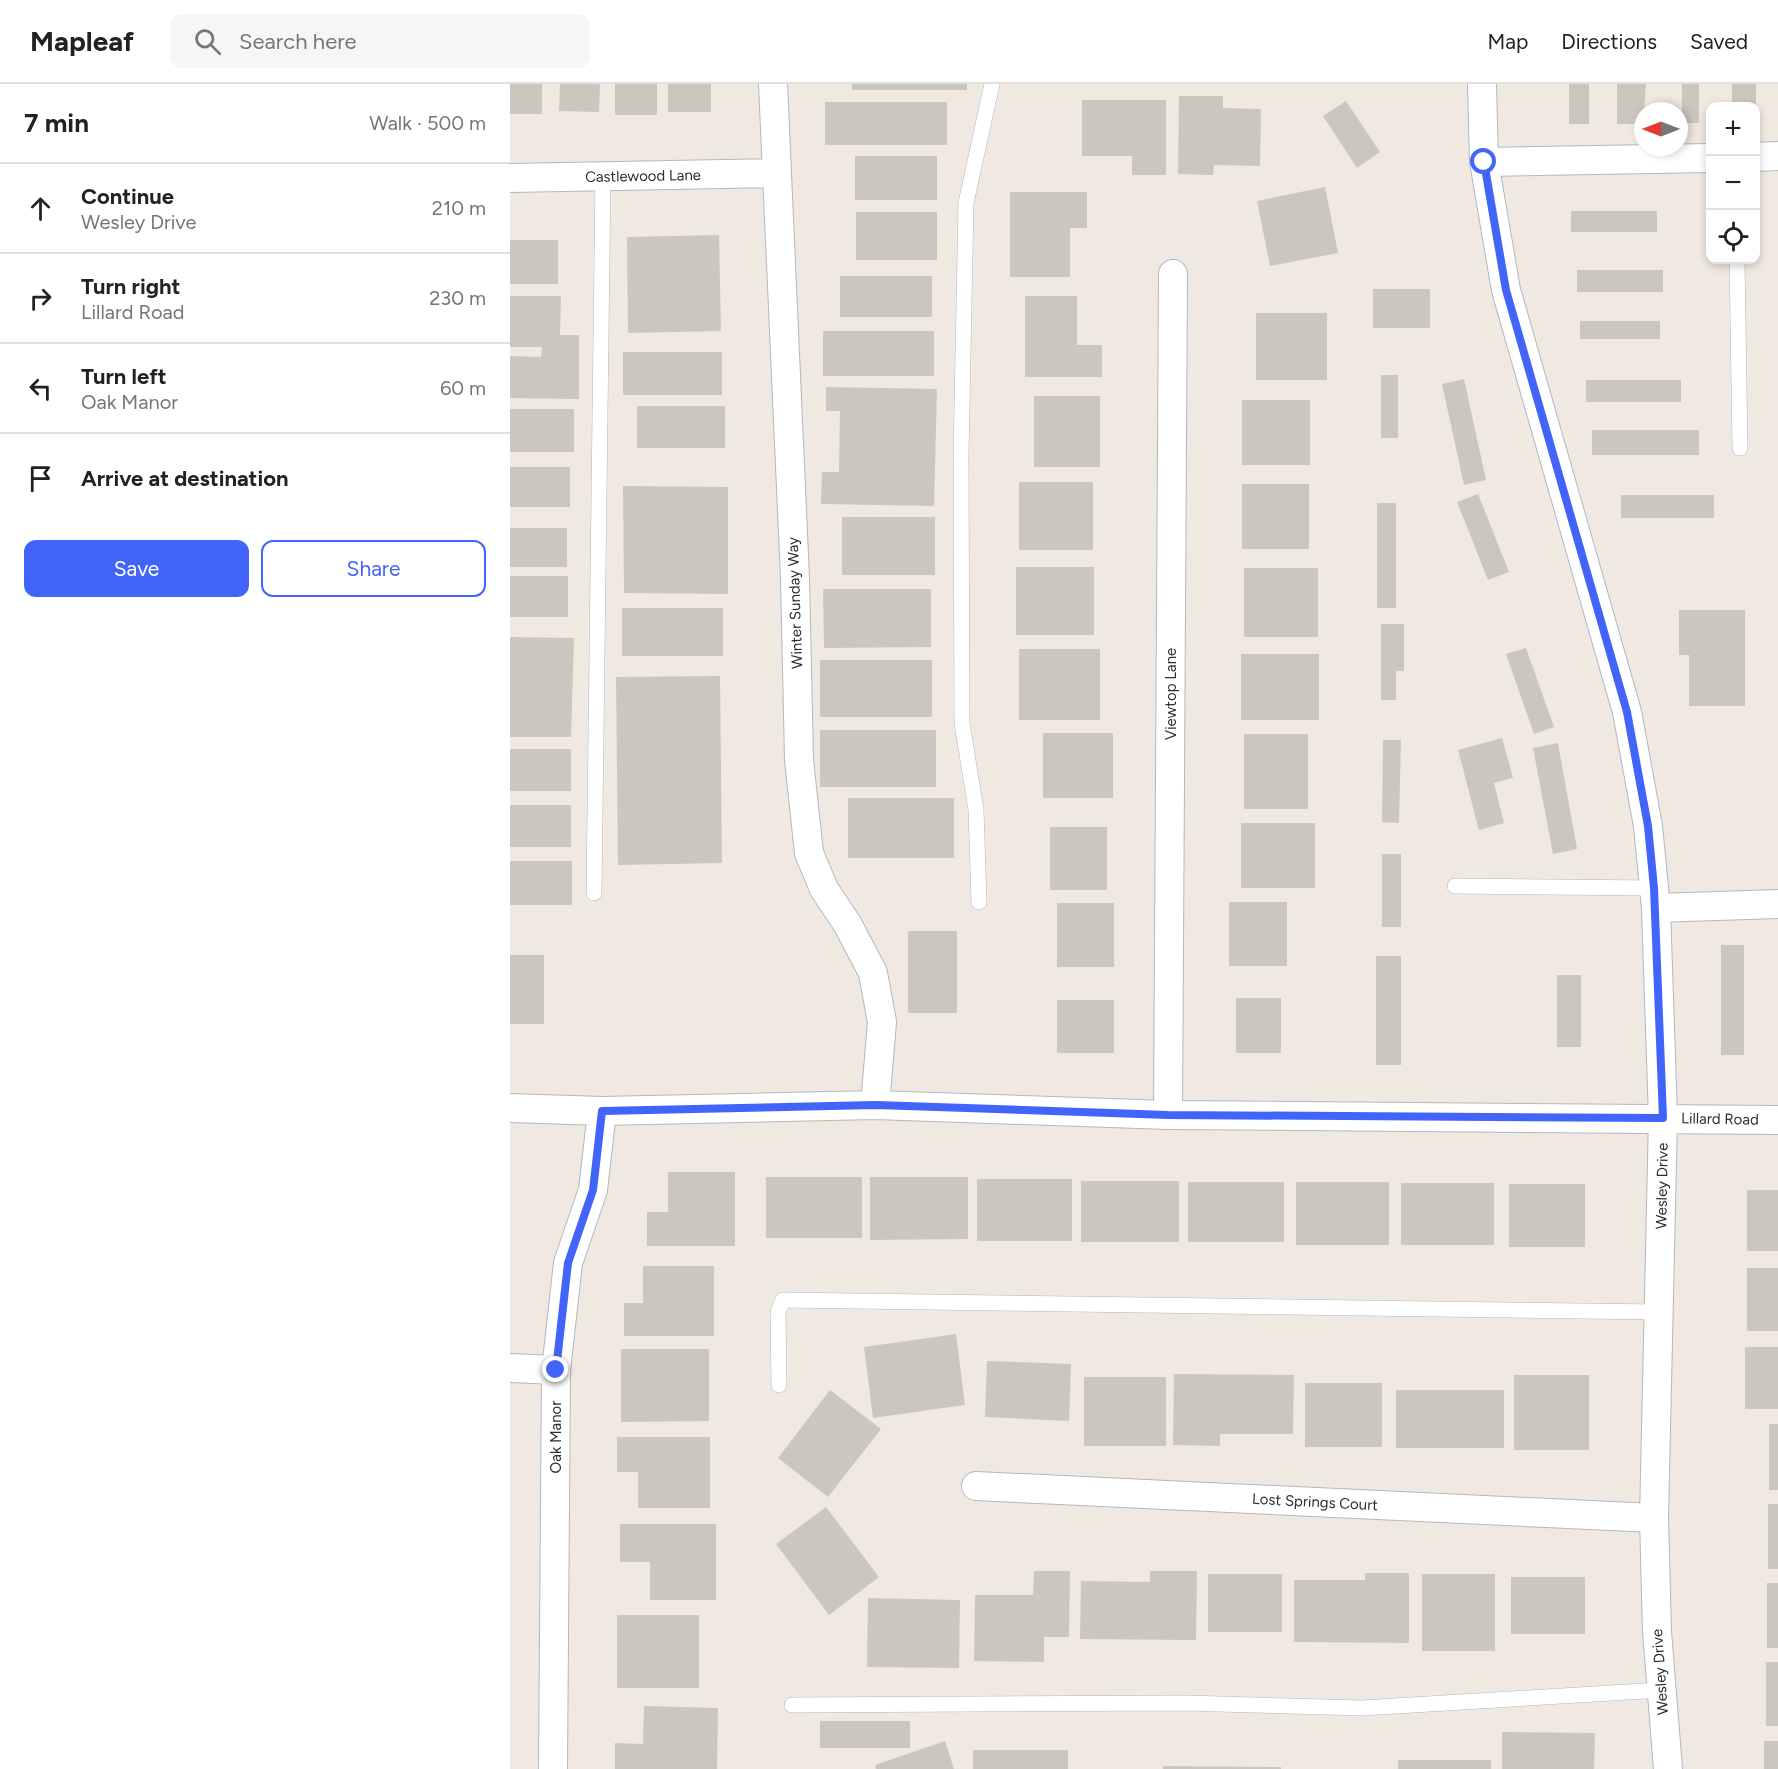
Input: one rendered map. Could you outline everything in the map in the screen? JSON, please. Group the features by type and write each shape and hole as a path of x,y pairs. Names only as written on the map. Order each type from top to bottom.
{"street":[{"name":"Winter Sunday Way","path":"773,84 795,578 799,760 809,853 824,889 848,925 873,973 882,1022 876,1105"},
{"name":"Wesley Drive","path":"1482,84 1484,162 1506,290 1627,712 1648,826 1655,898 1663,1118 1654,1518 1657,1631 1668,1769"},
{"path":"1760,157 1778,156"},
{"path":"1484,162 1706,158"},
{"name":"Castlewood Lane","path":"510,178 776,173"},
{"name":"Viewtop Lane","path":"1168,1115 1173,274"},
{"path":"1655,898 1778,904"},
{"name":"Lillard Road","path":"510,1108 602,1111 876,1105 1168,1115 1778,1120"},
{"name":"Oak Manor","path":"553,1769 556,1370 568,1263 593,1190 602,1111"},
{"path":"510,1368 556,1370"},
{"name":"Lost Springs Court","path":"975,1486 1654,1518"}],"lane":[{"path":"979,902 976,810 962,723 961,445 966,203 992,84"},
{"path":"594,893 603,176"},
{"path":"1737,264 1740,448"},
{"path":"1455,886 1655,898"},
{"path":"779,1385 778,1312 783,1300 1659,1312"},
{"path":"792,1705 1185,1703 1362,1707 1661,1690"}],"building":[{"path":"510,84 542,84 542,114 510,114"},
{"path":"560,84 600,84 599,112 559,111"},
{"path":"615,84 657,84 657,115 615,115"},
{"path":"668,84 711,84 711,112 668,112"},
{"path":"852,84 967,84 967,90 852,90"},
{"path":"1569,84 1589,84 1589,124 1569,124"},
{"path":"1617,84 1646,84 1645,102 1634,102 1634,124 1617,124"},
{"path":"1682,84 1699,84 1699,123 1688,123 1688,102 1682,102"},
{"path":"1732,84 1756,84 1756,102 1732,102"},
{"path":"1179,96 1223,96 1223,108 1261,109 1260,166 1214,165 1213,175 1178,174"},
{"path":"1082,100 1166,100 1166,175 1132,175 1132,156 1082,156"},
{"path":"1346,101 1380,152 1357,168 1323,116"},
{"path":"825,102 947,102 947,145 825,145"},
{"path":"855,156 937,156 937,200 855,200"},
{"path":"1325,187 1338,253 1270,266 1257,201"},
{"path":"1010,192 1087,192 1087,228 1070,228 1070,277 1010,277"},
{"path":"1571,211 1657,211 1657,232 1571,232"},
{"path":"856,212 937,212 937,260 856,260"},
{"path":"719,235 721,331 628,333 627,237"},
{"path":"510,240 558,240 558,284 510,284"},
{"path":"1577,270 1663,270 1663,292 1577,292"},
{"path":"840,276 932,276 932,317 840,317"},
{"path":"1373,289 1430,289 1430,328 1373,328"},
{"path":"510,296 561,296 560,335 579,335 579,399 510,398 510,356 541,357 542,347 510,347"},
{"path":"1025,296 1077,296 1077,345 1102,345 1102,377 1025,377"},
{"path":"1256,313 1327,313 1327,380 1256,380"},
{"path":"1580,321 1660,321 1660,339 1580,339"},
{"path":"823,331 934,331 934,376 823,376"},
{"path":"623,352 722,352 722,395 623,395"},
{"path":"1381,375 1398,375 1398,438 1381,438"},
{"path":"1464,379 1486,480 1464,485 1442,384"},
{"path":"1586,380 1681,380 1681,402 1586,402"},
{"path":"826,387 937,389 934,506 821,504 822,472 839,472 840,411 826,411"},
{"path":"1034,396 1100,396 1100,467 1034,467"},
{"path":"1242,400 1310,400 1310,465 1242,465"},
{"path":"637,406 725,406 725,448 637,448"},
{"path":"510,409 574,409 574,452 510,452"},
{"path":"1592,430 1699,430 1699,455 1592,455"},
{"path":"510,467 570,467 570,507 510,507"},
{"path":"1019,482 1093,482 1093,550 1019,550"},
{"path":"1242,484 1309,484 1309,549 1242,549"},
{"path":"623,486 728,487 728,594 624,593"},
{"path":"1478,494 1509,572 1488,580 1457,502"},
{"path":"1621,495 1714,495 1714,518 1621,518"},
{"path":"1377,503 1396,503 1396,608 1377,608"},
{"path":"842,517 935,517 935,575 842,575"},
{"path":"510,528 567,528 567,567 510,567"},
{"path":"1016,567 1094,567 1094,635 1016,635"},
{"path":"1244,568 1318,568 1318,637 1244,637"},
{"path":"510,576 568,576 568,617 510,617"},
{"path":"823,589 931,589 931,647 824,648"},
{"path":"622,608 723,608 723,656 622,656"},
{"path":"1679,610 1745,610 1745,706 1689,706 1689,655 1679,655"},
{"path":"1381,624 1404,624 1404,671 1396,671 1396,700 1381,700"},
{"path":"510,637 574,638 571,737 510,737"},
{"path":"1526,648 1554,727 1534,734 1506,654"},
{"path":"1019,649 1100,649 1100,720 1019,720"},
{"path":"1241,654 1319,654 1319,720 1241,720"},
{"path":"820,660 932,660 932,717 820,717"},
{"path":"720,676 722,863 618,865 616,677"},
{"path":"820,730 936,730 936,787 820,787"},
{"path":"1043,733 1113,733 1113,798 1043,798"},
{"path":"1244,734 1308,734 1308,809 1244,809"},
{"path":"1502,738 1513,778 1494,783 1504,823 1479,830 1458,750"},
{"path":"1383,740 1401,740 1399,823 1382,822"},
{"path":"1558,743 1577,849 1553,854 1533,748"},
{"path":"510,749 571,749 571,791 510,791"},
{"path":"848,798 954,798 954,858 848,858"},
{"path":"510,805 571,805 571,847 510,847"},
{"path":"1241,823 1315,823 1315,888 1241,888"},
{"path":"1050,827 1107,827 1107,890 1050,890"},
{"path":"1382,854 1401,854 1401,927 1382,927"},
{"path":"510,861 572,861 572,905 510,905"},
{"path":"1229,902 1287,902 1287,966 1229,966"},
{"path":"1057,903 1114,903 1114,967 1057,967"},
{"path":"908,931 957,931 957,1013 908,1013"},
{"path":"1721,945 1744,945 1744,1055 1721,1055"},
{"path":"510,955 544,955 544,1024 510,1024"},
{"path":"1376,956 1401,956 1401,1065 1376,1065"},
{"path":"1557,975 1581,975 1581,1047 1557,1047"},
{"path":"1236,998 1281,998 1281,1053 1236,1053"},
{"path":"1057,1000 1114,1000 1114,1053 1057,1053"},
{"path":"668,1172 735,1172 735,1246 647,1246 647,1212 668,1212"},
{"path":"766,1177 862,1177 862,1238 766,1238"},
{"path":"870,1177 968,1177 968,1239 870,1240"},
{"path":"977,1179 1072,1179 1072,1241 977,1241"},
{"path":"1081,1181 1179,1181 1179,1242 1081,1242"},
{"path":"1188,1182 1284,1182 1284,1242 1188,1242"},
{"path":"1296,1182 1389,1182 1389,1245 1296,1245"},
{"path":"1401,1183 1494,1183 1494,1245 1401,1245"},
{"path":"1509,1184 1585,1184 1585,1247 1509,1247"},
{"path":"1747,1190 1778,1190 1778,1251 1747,1251"},
{"path":"643,1266 714,1266 714,1336 624,1336 624,1303 643,1303"},
{"path":"1747,1268 1778,1268 1778,1331 1747,1331"},
{"path":"956,1334 965,1405 873,1418 864,1347"},
{"path":"1745,1347 1778,1347 1778,1409 1745,1409"},
{"path":"621,1349 709,1349 709,1421 621,1422"},
{"path":"987,1361 1071,1364 1069,1421 985,1417"},
{"path":"1174,1374 1294,1375 1293,1434 1220,1434 1220,1446 1173,1445"},
{"path":"1514,1375 1589,1375 1589,1450 1514,1450"},
{"path":"1084,1377 1166,1377 1166,1446 1084,1446"},
{"path":"1305,1383 1382,1383 1382,1447 1305,1447"},
{"path":"830,1390 881,1429 828,1497 778,1458"},
{"path":"1396,1390 1504,1390 1504,1448 1396,1448"},
{"path":"1769,1424 1778,1424 1778,1490 1769,1490"},
{"path":"617,1437 710,1437 710,1508 638,1508 638,1472 617,1472"},
{"path":"1768,1504 1778,1504 1778,1569 1768,1569"},
{"path":"826,1507 879,1577 829,1615 776,1544"},
{"path":"620,1524 716,1524 716,1600 650,1600 650,1562 620,1562"},
{"path":"1034,1571 1070,1571 1069,1637 1044,1637 1044,1662 974,1661 975,1595 1033,1595"},
{"path":"1150,1571 1197,1571 1196,1640 1080,1639 1081,1581 1150,1582"},
{"path":"1365,1573 1409,1573 1409,1643 1294,1642 1294,1580 1365,1580"},
{"path":"1208,1574 1282,1574 1282,1632 1208,1632"},
{"path":"1422,1574 1495,1574 1495,1651 1422,1651"},
{"path":"1511,1577 1585,1577 1585,1634 1511,1634"},
{"path":"1767,1583 1778,1583 1778,1648 1767,1648"},
{"path":"868,1598 960,1600 959,1668 867,1667"},
{"path":"617,1615 699,1615 699,1688 617,1688"},
{"path":"1766,1662 1778,1662 1778,1726 1766,1726"},
{"path":"644,1706 718,1708 717,1769 615,1769 615,1743 643,1744"},
{"path":"820,1721 910,1721 910,1748 820,1748"},
{"path":"1502,1732 1595,1733 1594,1769 1502,1769"},
{"path":"945,1741 954,1769 876,1769 875,1765"},
{"path":"1764,1741 1778,1741 1778,1769 1764,1769"},
{"path":"973,1750 1068,1750 1068,1769 973,1769"},
{"path":"1398,1760 1491,1760 1491,1769 1398,1769"},
{"path":"1163,1766 1281,1767 1281,1769 1163,1769"}],"route":[{"path":"556,1370 568,1263 593,1190 602,1111 876,1105 1168,1115 1663,1118 1656,909 1648,826 1627,712 1506,290 1484,162"}]}
